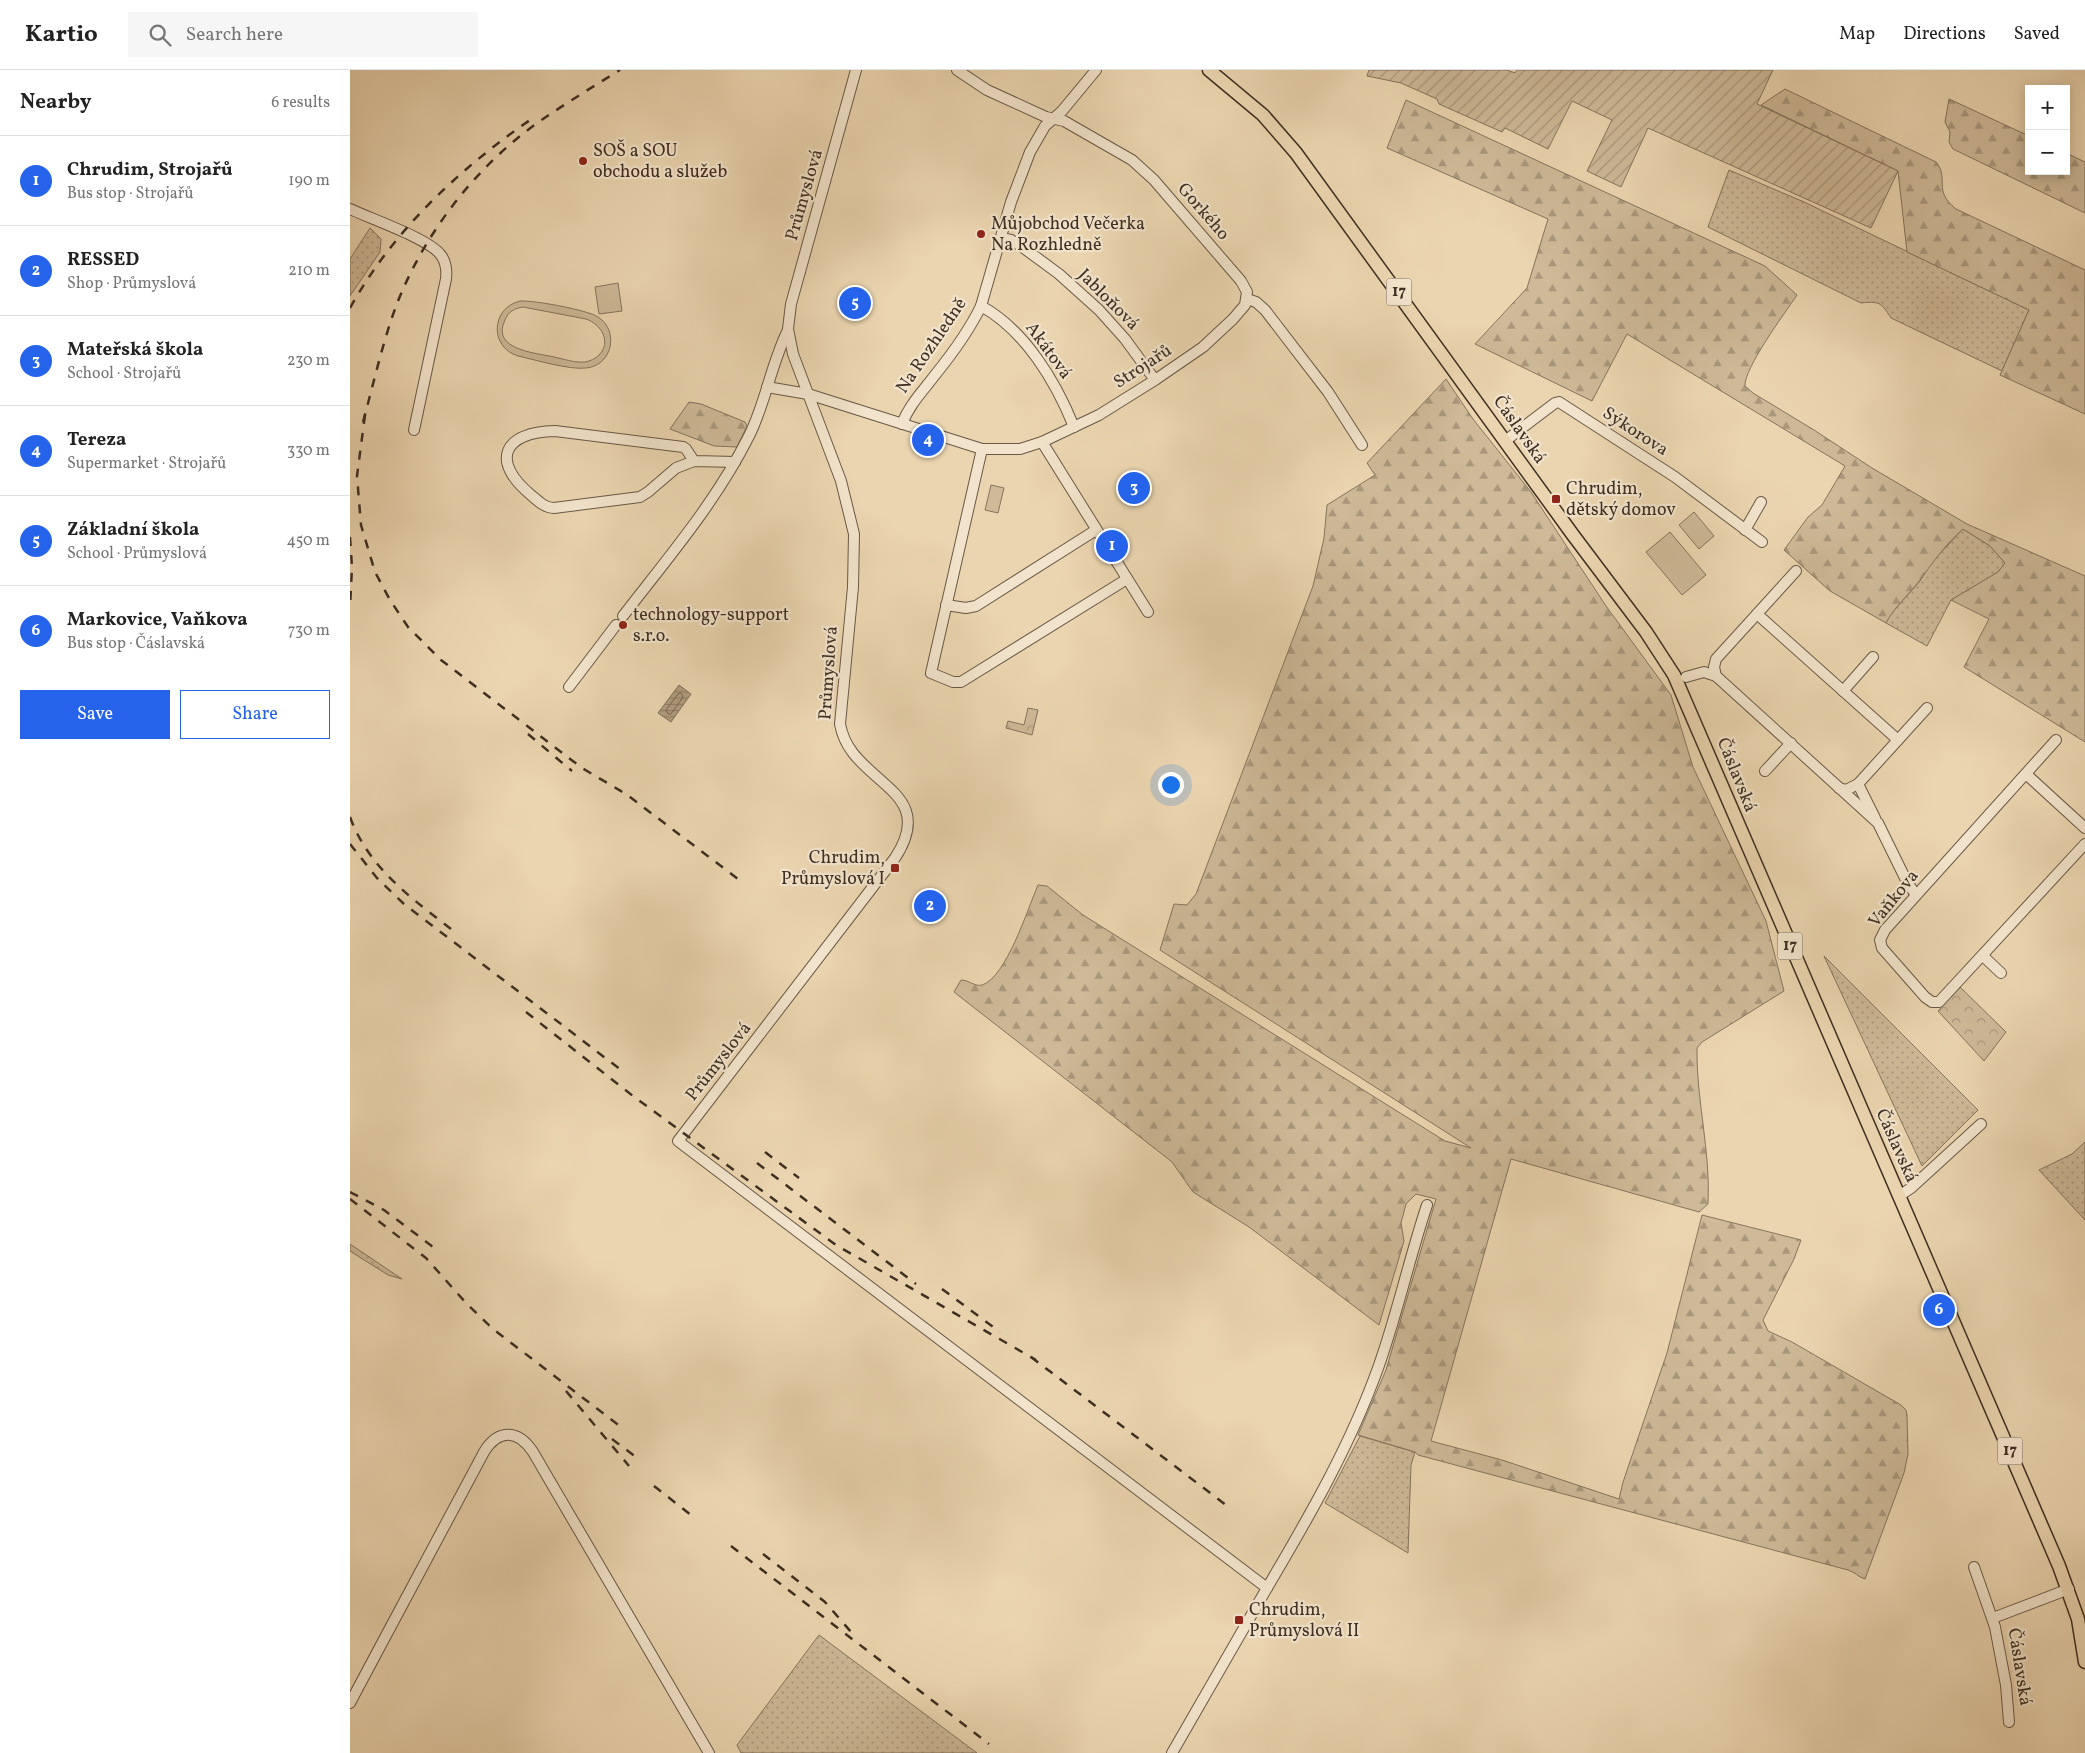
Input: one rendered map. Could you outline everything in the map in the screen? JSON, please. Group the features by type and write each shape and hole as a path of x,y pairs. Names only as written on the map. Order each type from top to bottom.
{"main road":[{"name":"Čáslavská","path":"1209,70 1263,114 1288,142 1505,441 1682,680 1740,832 2068,1589 2078,1619 2085,1662"}],"street":[{"name":"Průmyslová","path":"623,616 713,497 735,462 755,422 779,349 788,329 791,304 856,70"},
{"name":"Gorkého","path":"957,70 987,90 1052,120 1064,121 1141,167 1240,281 1245,288 1247,299"},
{"name":"Na Rozhledně","path":"902,424 907,412 953,352 981,306 1026,159 1037,138 1052,120 1060,114 1096,70"},
{"path":"353,211 404,232 436,250 441,255 446,268 446,279 414,430"},
{"name":"Jabloňová","path":"1001,238 1019,244 1083,295 1126,339 1155,380"},
{"name":"Strojařů","path":"767,388 808,394 982,449 1020,449 1042,442 1099,415 1155,380 1216,336 1239,313 1247,299"},
{"path":"1247,299 1256,302 1265,310 1328,392 1362,445"},
{"name":"Akátová","path":"981,306 1002,319 1026,347 1056,390 1074,427"},
{"name":"Průmyslová","path":"788,329 794,354 841,482 854,534 853,587 840,724 845,740 853,753 901,799 907,818 906,833 901,849 895,858 678,1141 1267,1588"},
{"name":"Sýkorova","path":"1505,441 1554,403 1559,402 1675,477 1762,542"},
{"path":"694,461 683,447 555,432 537,432 521,438 511,447 506,460 508,470 516,481 541,504 551,508 640,496 648,492 676,468 694,461 735,462"},
{"path":"1042,442 1148,612"},
{"path":"982,449 930,673 956,682 964,680 1127,579"},
{"path":"1745,530 1762,502"},
{"path":"946,605 968,608 976,606 1096,530"},
{"path":"1682,680 1716,659 1796,571"},
{"path":"1757,614 1898,740"},
{"path":"569,687 616,625"},
{"path":"1843,691 1873,657"},
{"path":"1716,659 1714,666 1716,676"},
{"path":"1682,680 1704,672 1716,676 1878,823"},
{"path":"1839,788 1846,790 1858,784 1927,708"},
{"name":"Vaňkova","path":"2056,740 1886,930 1880,940 1884,951 1925,997 1932,1002 1939,1002 2085,844"},
{"path":"1765,771 1791,743"},
{"path":"2026,774 2085,828"},
{"path":"1858,784 1907,882 1916,895"},
{"path":"1982,956 2001,973"},
{"path":"1899,1196 1912,1188 1981,1124"},
{"path":"1172,1753 1328,1482 1363,1406 1389,1337 1427,1205"},
{"path":"350,1703 484,1452 494,1439 511,1435 522,1440 533,1452 709,1753"},
{"name":"Čáslavská","path":"1974,1567 1993,1618 2003,1664 2009,1722"},
{"name":"Čáslavská","path":"1993,1618 2068,1589"}],"green space":[{"path":"1369,70 1507,70 1515,73 1517,70 1773,70 1757,104 1898,171 1871,228 1648,128 1621,187 1587,171 1612,120 1572,101 1548,149 1505,128 1502,132 1439,104 1437,99 1401,83 1367,76"},
{"path":"1785,89 1936,162 1942,174 1945,196 1956,209 2085,270 2085,414 2000,375 2029,310 1907,252 1898,171 1761,105"},
{"path":"1949,99 2025,134 2025,175 2070,175 2070,155 2085,162 2085,213 1953,149 1949,142 1950,132 1945,122"},
{"path":"1406,100 1765,266 1797,295 1758,354 1746,378 1745,386 1753,393 1872,468 1967,524 2085,576 2085,742 1964,667 1989,619 1951,600 1998,572 2005,563 1990,546 1963,529 1940,553 1886,623 1830,591 1784,550 1808,517 1822,505 1845,466 1627,334 1592,401 1475,344 1527,288 1548,219 1387,148"},
{"path":"1729,170 1804,202 2029,310 2002,371 1891,318 1879,304 1872,302 1861,303 1708,227"},
{"path":"370,228 381,239 380,252 350,296 350,259"},
{"path":"618,283 622,311 599,314 595,287"},
{"path":"520,301 536,302 560,306 598,317 605,323 611,339 607,355 595,366 586,368 562,366 518,356 502,345 498,336 499,319 503,311 510,305","holes":["523,307 586,319 600,329 605,339 605,345 597,356 585,362 570,361 518,348 509,344 504,338 502,330 508,315 515,309"]},
{"path":"1446,379 1473,419 1531,492 1606,606 1671,695 1693,767 1766,921 1784,991 1702,1042 1697,1048 1697,1068 1706,1146 1708,1185 1708,1204 1699,1212 1511,1159 1431,1441 1502,1460 1619,1499 1623,1482 1667,1353 1702,1215 1801,1240 1794,1259 1763,1320 1768,1331 1792,1342 1901,1405 1906,1410 1907,1415 1908,1454 1904,1473 1865,1579 1848,1570 1418,1455 1415,1452 1358,1435 1386,1370 1436,1199 1416,1194 1406,1204 1401,1223 1404,1241 1379,1325 1249,1227 1193,1192 1172,1162 954,992 961,980 982,985 991,980 1008,956 1038,885 1047,886 1083,915 1445,1141 1471,1148 1160,950 1174,904 1187,905 1196,894 1313,586 1324,538 1327,505 1375,475 1367,463"},
{"path":"689,402 701,404 745,422 747,426 737,447 714,446 670,429"},
{"path":"991,485 1004,488 998,513 985,510"},
{"path":"1694,512 1714,536 1699,549 1679,525"},
{"path":"1963,529 1990,546 2005,563 1998,572 1951,600 1927,646 1886,623 1889,616 1920,581 1931,563"},
{"path":"1670,532 1706,575 1682,595 1646,552"},
{"path":"1028,708 1038,710 1032,735 1006,728 1008,721 1024,725"},
{"path":"1824,956 1978,1110 1922,1166"},
{"path":"1960,987 2006,1032 1984,1061 1938,1011"},
{"path":"2085,1142 2085,1220 2039,1170 2072,1154"},
{"path":"350,1244 402,1279 388,1275 350,1251"},
{"path":"1360,1436 1415,1452 1411,1465 1408,1553 1325,1503"},
{"path":"819,1635 977,1753 741,1753 737,1745"}],"water":[{"path":"679,685 691,694 671,722 658,713"}],"railway":[{"path":"363,422 383,346 398,301 410,274 440,223 477,177 520,136 552,113 620,70"},
{"path":"350,308 386,253 429,204 503,139 530,120"},
{"path":"365,415 357,476 361,525 375,572 390,600 408,627 441,660 582,768 626,794 742,882"},
{"path":"350,537 352,567 350,608"},
{"path":"528,734 572,771"},
{"path":"350,817 358,835 379,866 406,893 451,929"},
{"path":"350,844 377,878 404,904 625,1073"},
{"path":"526,1012 633,1096 836,1245 1036,1360"},
{"path":"765,1152 799,1178"},
{"path":"757,1163 916,1284"},
{"path":"350,1192 384,1210 437,1250"},
{"path":"350,1199 426,1258 466,1303 493,1329 621,1427"},
{"path":"942,1289 1000,1332"},
{"path":"1031,1357 1230,1508"},
{"path":"566,1391 629,1466"},
{"path":"612,1439 636,1457"},
{"path":"654,1486 691,1515"},
{"path":"731,1546 989,1744"},
{"path":"763,1554 825,1602 852,1633"}],"place":[{"name":"SOŠ a SOU obchodu a služeb","path":"583,161"},
{"name":"Můjobchod Večerka Na Rozhledně","path":"981,234"},
{"name":"Základní škola","path":"855,303"},
{"name":"Tereza","path":"928,440"},
{"name":"Mateřská škola","path":"1134,488"},
{"name":"Chrudim, dětský domov","path":"1556,499"},
{"name":"Chrudim, Strojařů","path":"1112,546"},
{"name":"technology-support s.r.o.","path":"623,625"},
{"name":"Chrudim, Průmyslová I","path":"895,868"},
{"name":"RESSED","path":"930,906"},
{"name":"Markovice, Vaňkova","path":"1939,1310"},
{"name":"Chrudim, Průmyslová II","path":"1239,1620"}]}
